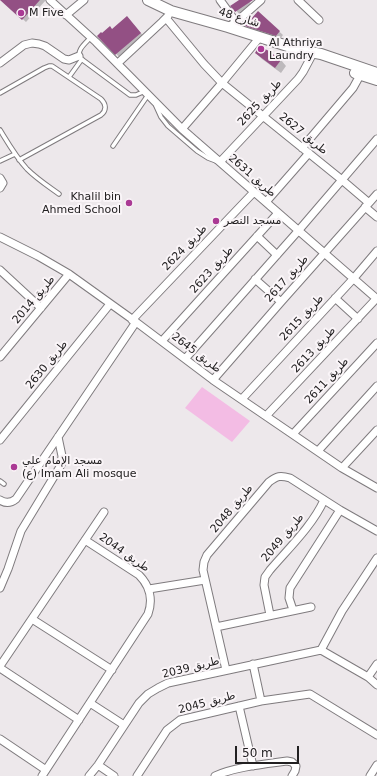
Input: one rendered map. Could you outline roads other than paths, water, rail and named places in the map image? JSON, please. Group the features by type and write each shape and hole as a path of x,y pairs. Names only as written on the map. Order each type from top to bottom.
{"street":[{"name":"طريق 2631","path":"50,0 118,63 182,129 377,299"},
{"path":"66,15 84,0"},
{"name":"شارع 48","path":"148,0 169,14 232,24 260,37 300,50 321,54 377,73"},
{"path":"220,0 232,24 261,0"},
{"path":"300,1 319,20"},
{"path":"118,63 169,14"},
{"name":"طريق 2627","path":"169,14 204,64 222,83 342,180 377,217"},
{"path":"182,129 260,37"},
{"path":"0,63 24,45 32,43 45,46 64,60 80,58"},
{"name":"شارع 48","path":"300,50 325,63 377,80"},
{"name":"طريق 2625","path":"220,162 298,79 311,57"},
{"path":"302,148 353,88 359,74"},
{"path":"185,358 299,230 377,139"},
{"path":"266,202 308,153"},
{"path":"0,178 3,183 0,188"},
{"name":"طريق 2624","path":"0,500 9,503 16,499 134,321 254,192"},
{"name":"طريق 2617","path":"213,380 280,302 377,194"},
{"name":"طريق 2623","path":"162,342 278,213"},
{"path":"257,236 277,255"},
{"name":"طريق 2645","path":"0,237 38,256 69,274 213,380 342,468 376,486"},
{"name":"طريق 2615","path":"242,399 354,278 377,251"},
{"path":"0,270 41,308"},
{"name":"طريق 2014","path":"0,357 69,274"},
{"path":"255,279 280,302"},
{"path":"335,298 358,319"},
{"name":"طريق 2613","path":"266,416 377,299"},
{"name":"طريق 2630","path":"0,440 110,304"},
{"name":"طريق 2611","path":"293,434 377,343"},
{"path":"318,451 377,386"},
{"path":"342,468 377,430"},
{"path":"0,588 18,540 61,465 62,456 58,437"},
{"name":"طريق 2048","path":"226,670 205,580 203,570 204,562 207,555 269,482 275,477 282,475 290,478 377,532"},
{"name":"طريق 2049","path":"270,615 264,585 265,577 311,522 324,500"},
{"path":"293,610 289,598 290,588 340,510"},
{"name":"طريق 2044","path":"78,720 0,667 104,512"},
{"name":"طريق 2044","path":"0,739 44,773 112,670 151,607 149,589 144,580 139,575 85,540"},
{"path":"377,558 342,611 321,650 368,677 377,685"},
{"path":"149,589 205,580"},
{"path":"216,627 311,607"},
{"path":"32,618 112,670"},
{"name":"طريق 2039","path":"89,776 98,765 139,703 148,694 158,688 168,683 321,650"},
{"path":"253,664 261,701"},
{"path":"368,677 377,664"},
{"name":"طريق 2045","path":"137,776 167,730 180,720 261,701 310,694 377,734"},
{"path":"90,703 124,726"},
{"path":"239,706 253,766"},
{"path":"215,776 221,773 253,766 287,761 292,762 296,766 292,776"},
{"path":"98,765 114,776"},
{"path":"370,776 377,766"}],"lane":[{"path":"69,77 80,58 79,51 91,37"},
{"path":"80,58 130,95 136,96 146,93"},
{"path":"0,93 49,66 54,67 103,100 105,105 104,111 101,115 19,160"},
{"path":"113,146 146,93"},
{"path":"154,101 158,112 168,126 202,155 214,161 220,162"},
{"path":"0,130 19,160 37,178 59,194"},
{"path":"0,161 15,154"},
{"path":"0,481 4,484"}],"place":[{"name":"M Five","path":"21,13"},
{"name":"Al Athriya Laundry","path":"261,49"},
{"name":"Khalil bin Ahmed School","path":"129,203"},
{"name":"مسجد النصر","path":"216,221"},
{"name":"مسجد الإمام علي (ع) Imam Ali mosque","path":"14,467"}]}
